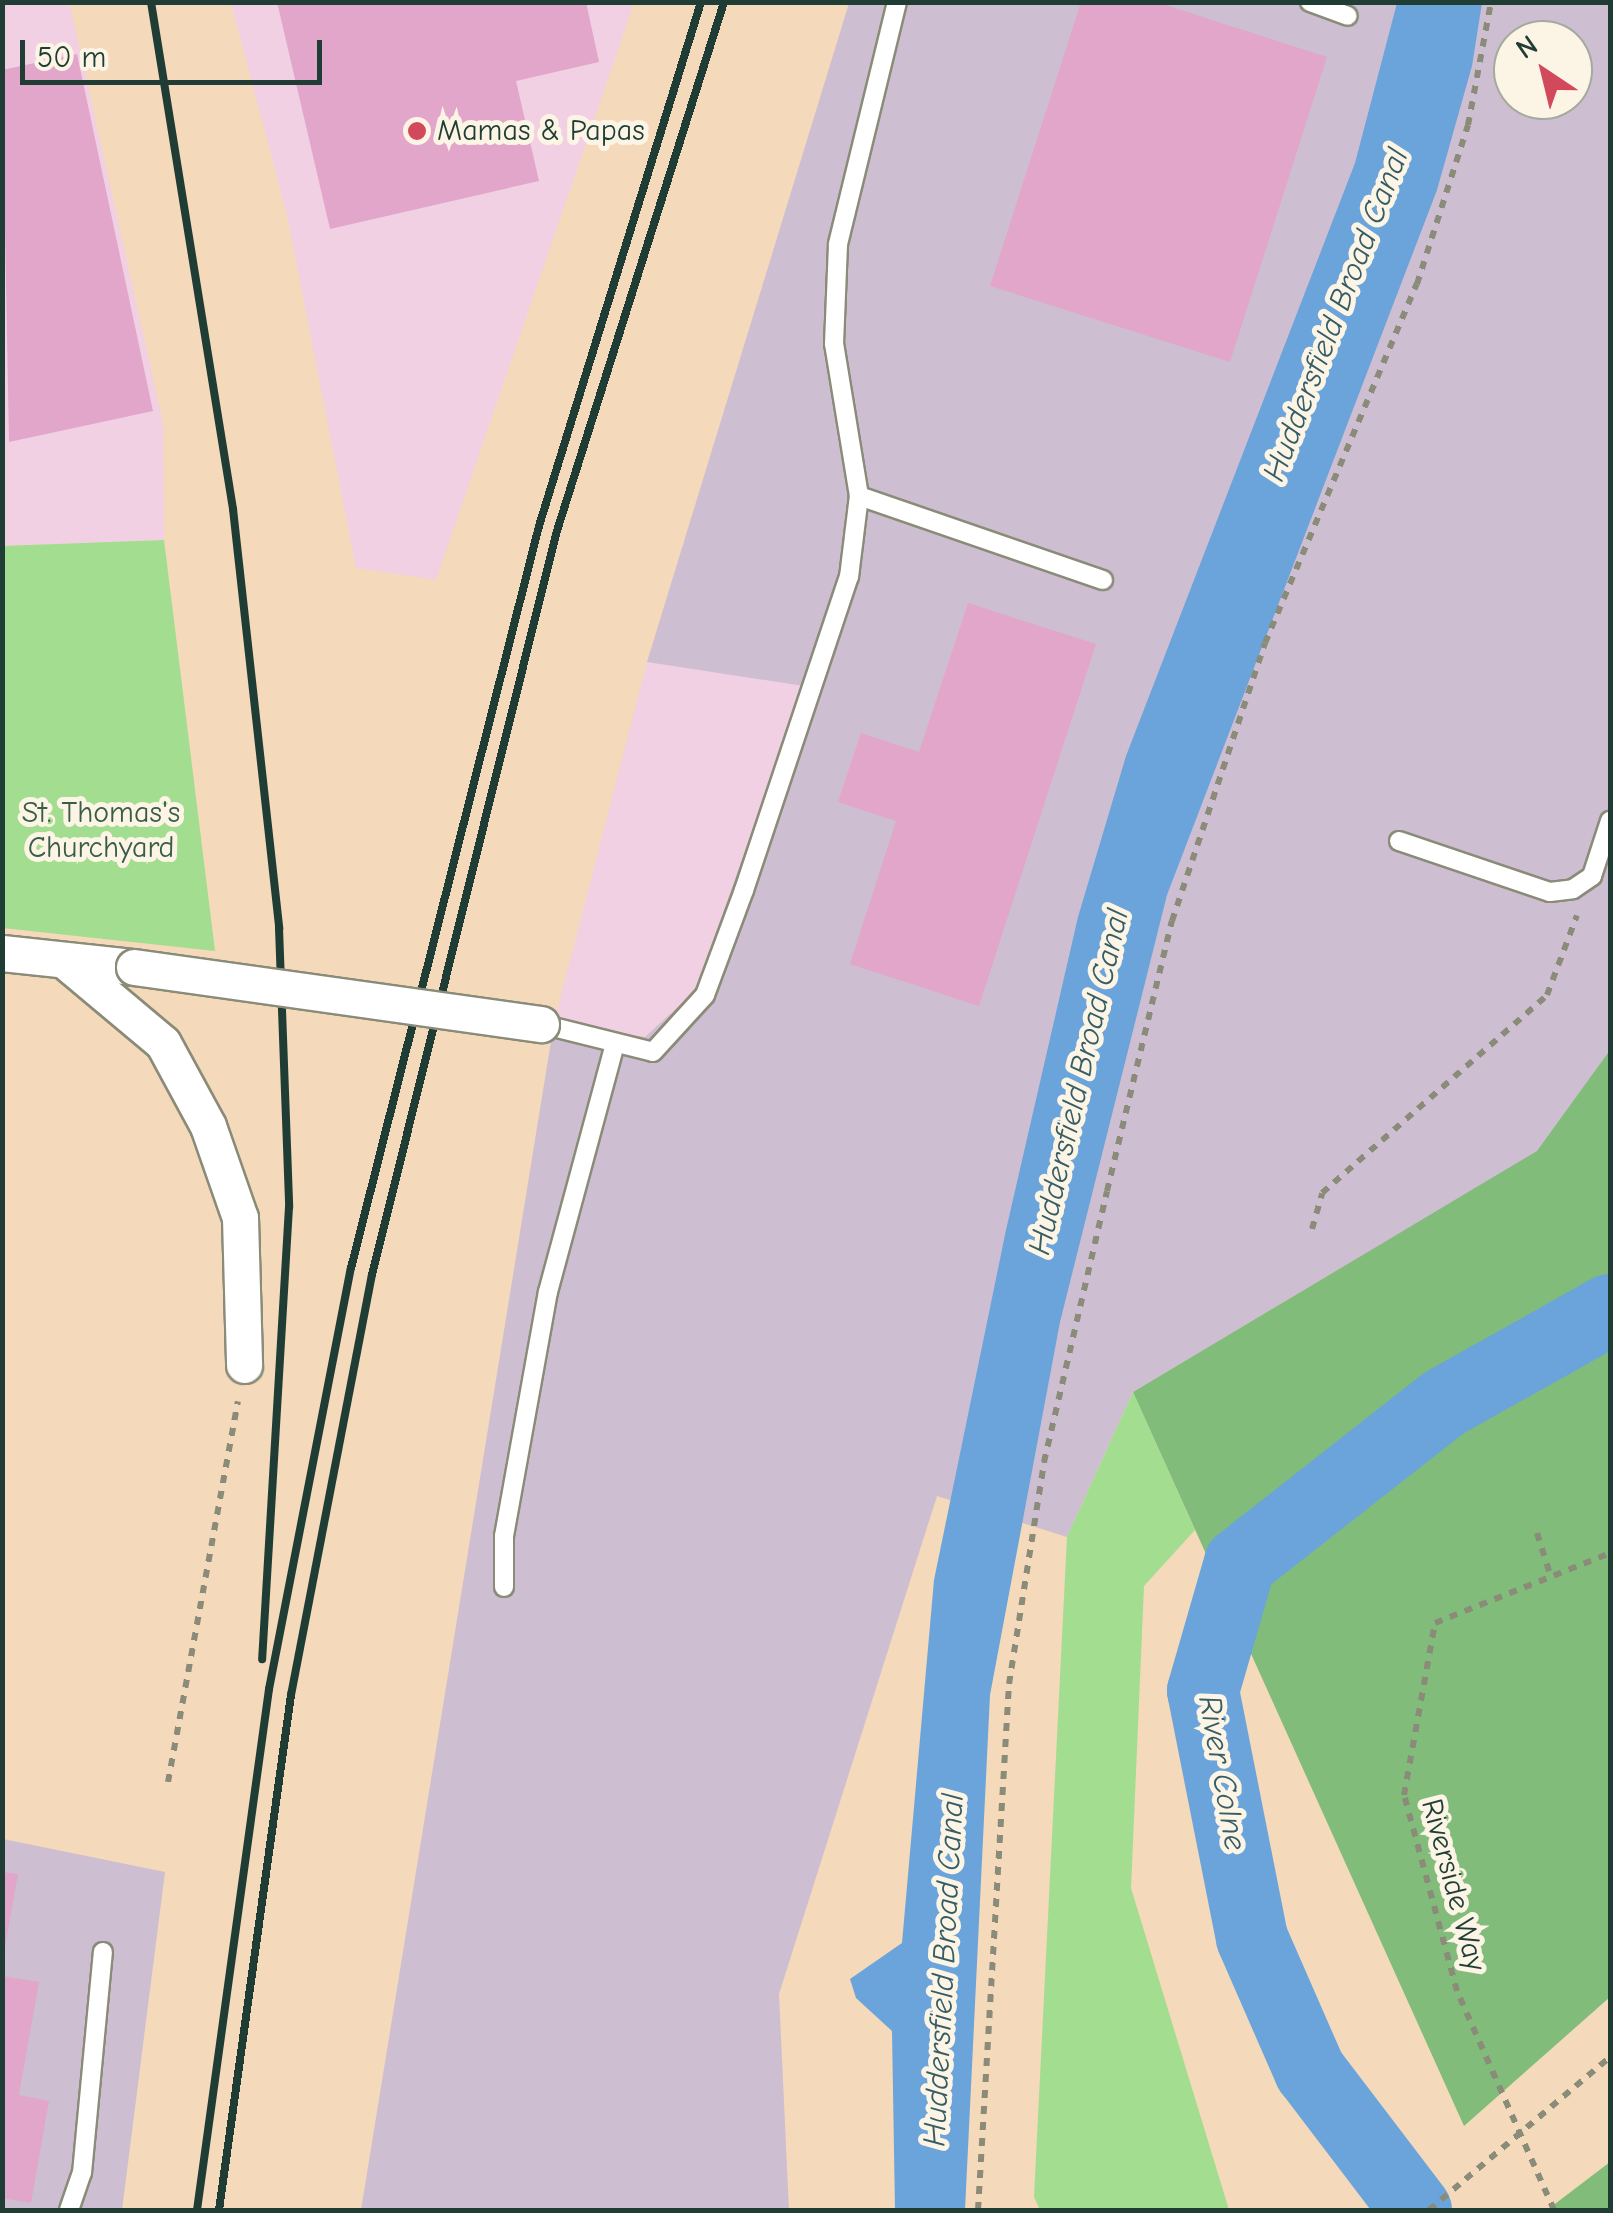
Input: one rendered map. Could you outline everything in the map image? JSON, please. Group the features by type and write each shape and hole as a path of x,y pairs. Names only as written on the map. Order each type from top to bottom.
{"street":[{"path":"2,953 134,966 541,1024"},
{"path":"64,960 163,1043 208,1126 240,1218 244,1365"}],"lane":[{"path":"541,1024 614,1048 652,1052 705,995 849,578 858,496 834,344 838,244 897,2"},
{"path":"1310,2 1348,16"},
{"path":"858,496 1103,580"},
{"path":"1398,841 1550,892 1592,876 1610,821"},
{"path":"504,1587 504,1536 548,1292 614,1048"},
{"path":"69,2210 82,2173 102,1952"}],"path":[{"path":"978,2210 1008,1684 1044,1462 1172,921 1264,643 1416,284 1468,125 1491,2"},
{"path":"1312,1229 1322,1193 1547,995 1592,876"},
{"path":"168,1782 244,1365"},
{"path":"1537,1532 1550,1574"},
{"name":"Riverside Way","path":"1554,2210 1457,1991 1404,1796 1434,1623 1550,1574 1610,1554"},
{"path":"1430,2210 1610,2057"}],"shaded area":[{"path":"2,3 68,3 71,10 163,423 164,540 3,546"},
{"path":"231,3 634,3 436,580 356,568 287,215"},
{"path":"849,3 1610,3 1610,1050 1538,1151 1133,1392 1067,1537 937,1496 779,1994 789,2210 361,2210 554,1023 645,1037 695,991 804,686 647,662"},
{"path":"647,662 804,685 695,991 645,1037 554,1023"},
{"path":"3,1839 165,1872 122,2210 3,2210"}],"green space":[{"name":"St. Thomas's Churchyard","path":"164,540 215,951 3,928 3,546"},
{"path":"1610,1050 1610,1997 1464,2126 1133,1392 1537,1151"},
{"path":"1133,1392 1195,1530 1144,1586 1131,1888 1229,2210 1040,2210 1034,2197 1067,1537"},
{"path":"1610,2162 1610,2210 1547,2210"}],"water":[{"name":"Huddersfield Broad Canal","path":"1397,3 1482,3 1472,66 1437,190 1167,895 1060,1322 990,1695 965,2210 895,2210 892,2031 856,1998 850,1979 902,1943 934,1580 1006,1230 1078,917 1126,756 1355,163"}],"building":[{"name":"Mamas & Papas","path":"277,2 586,2 599,62 516,81 539,181 330,229"},
{"path":"1081,2 1156,2 1327,57 1230,362 990,286"},
{"path":"77,54 153,411 9,442 2,70"},
{"path":"968,603 1096,644 979,1006 850,964 896,821 838,802 861,733 919,752"},
{"path":"2,1872 18,1874 4,1952 2,1952"},
{"path":"2,1976 39,1982 19,2095 49,2101 31,2203 2,2198"}],"waterway":[{"name":"River Colne","path":"1416,2210 1310,2071 1252,1938 1203,1691 1240,1563 1444,1403 1610,1310"}],"railway":[{"path":"151,2 233,509 279,928 289,1207 262,1659"},
{"path":"197,2210 269,1689 351,1268 539,526 701,2"},
{"path":"219,2210 291,1695 372,1275 556,534 724,2"}],"place":[{"name":"Mamas & Papas","path":"417,131"}]}
